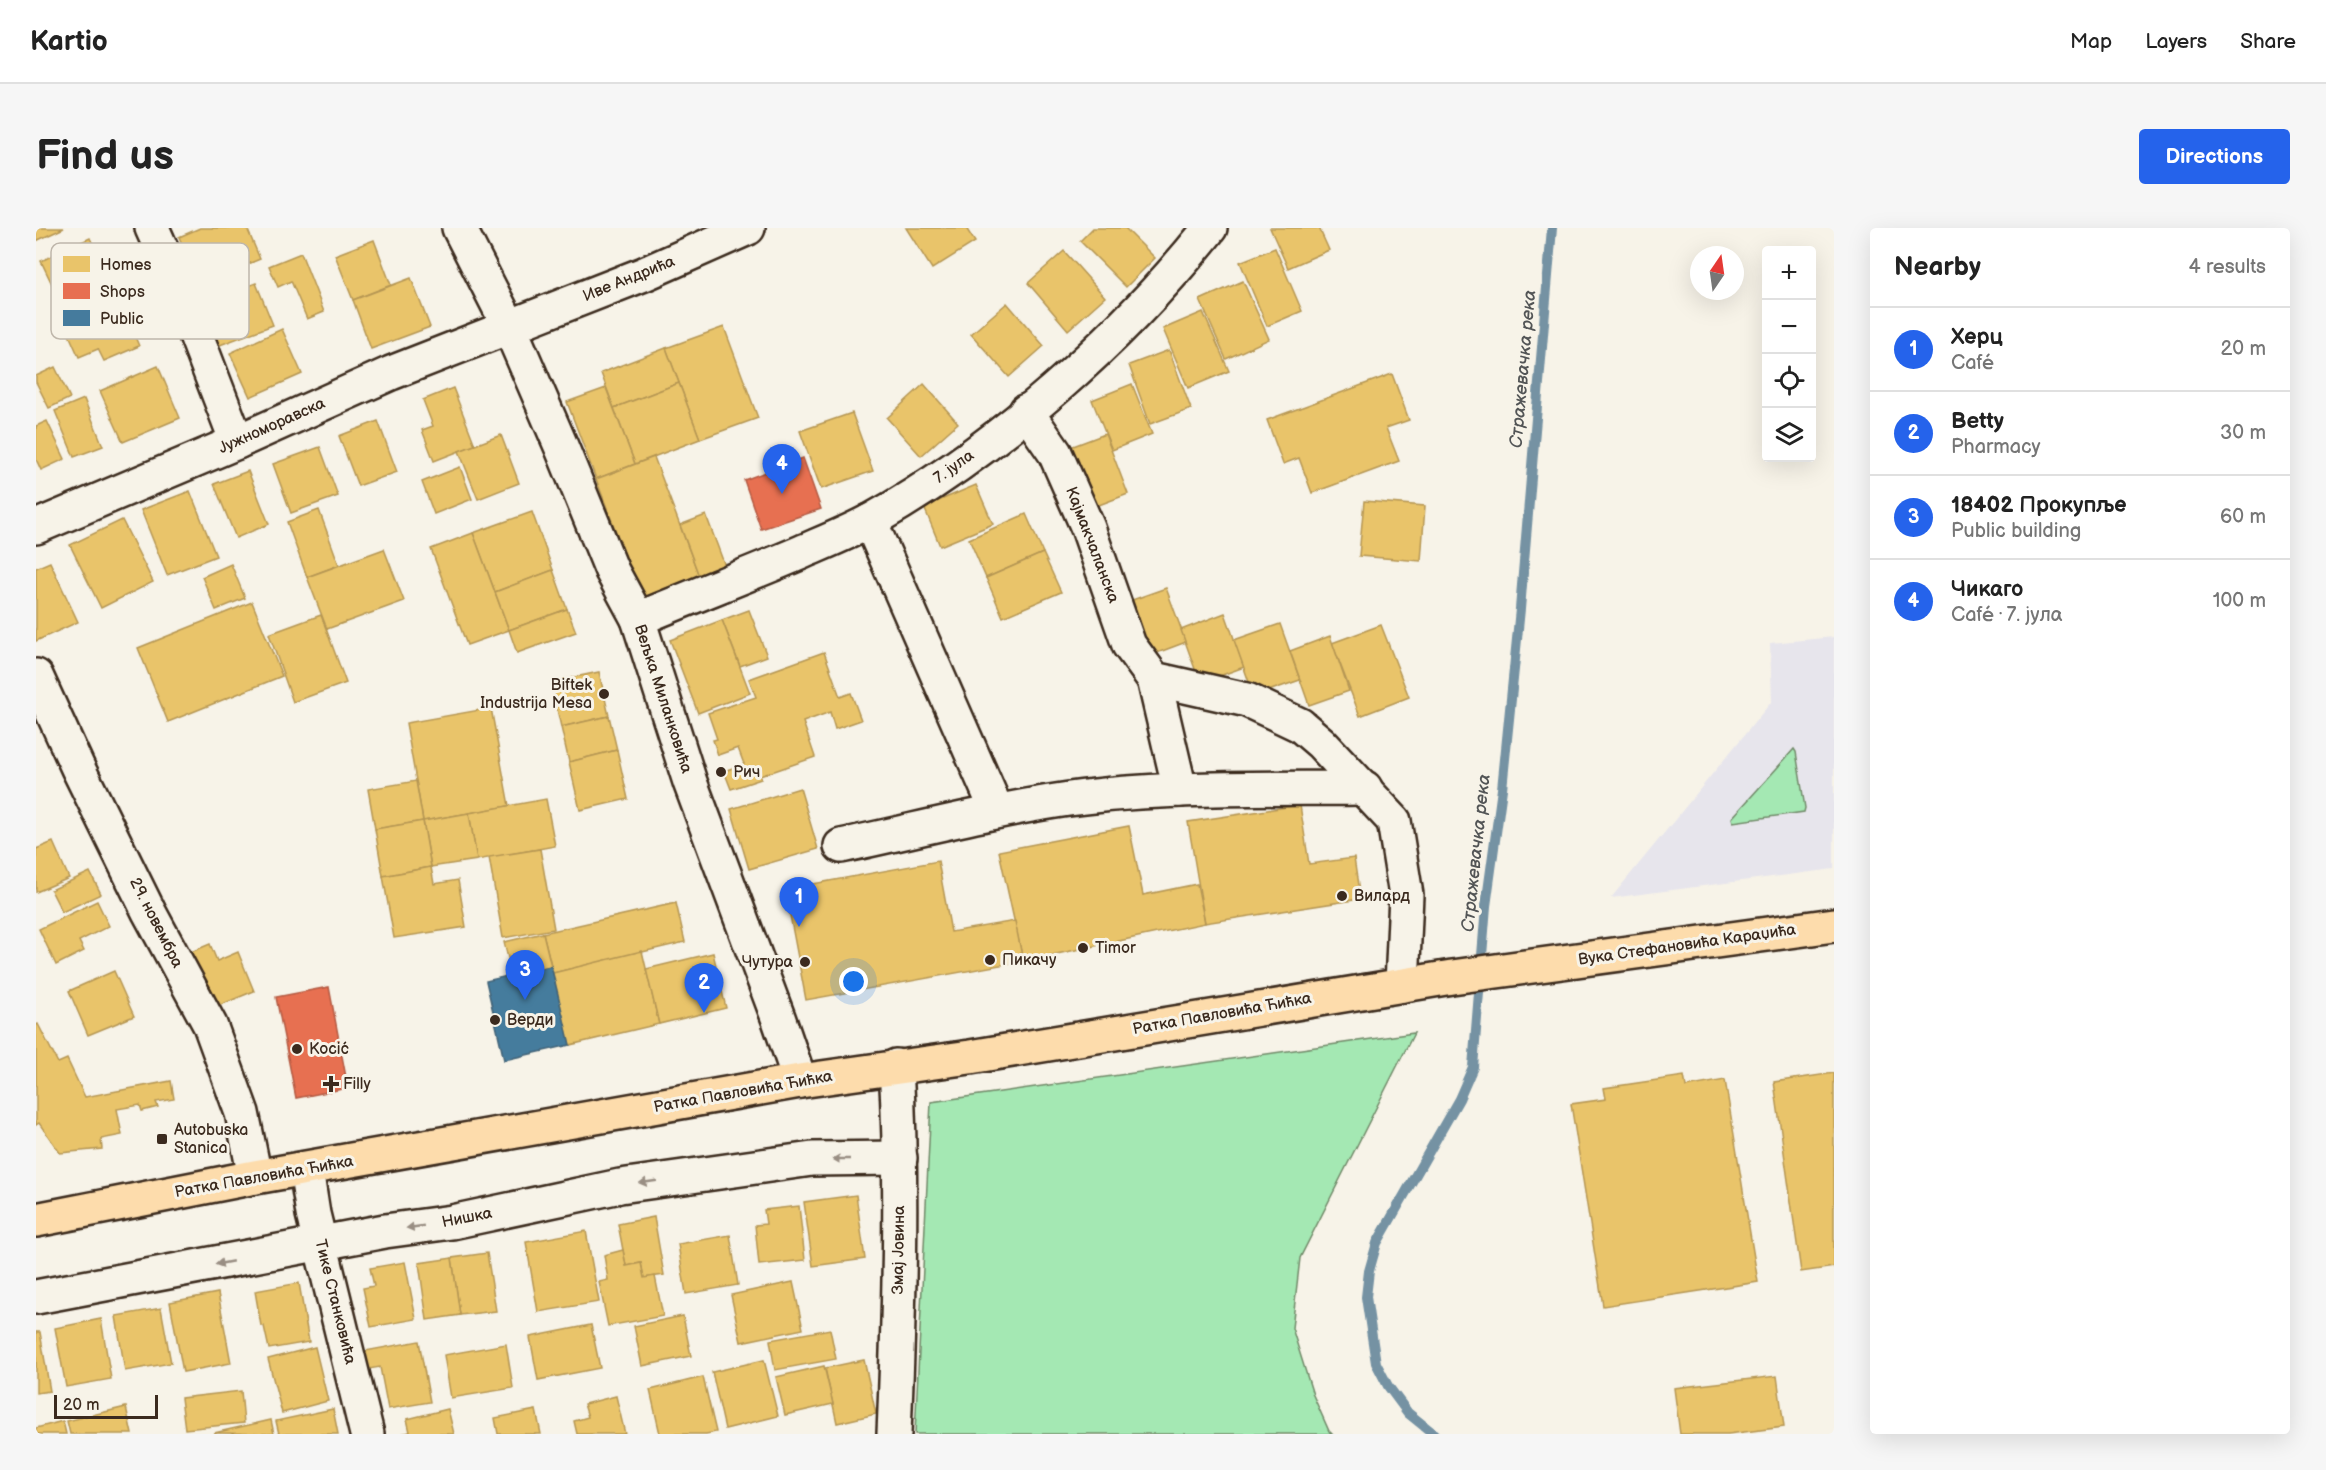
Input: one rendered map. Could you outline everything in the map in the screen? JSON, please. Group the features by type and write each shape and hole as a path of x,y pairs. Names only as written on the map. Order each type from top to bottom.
{"main road":[{"name":"Вука Стефановића Караџића","path":"1452,976 1834,926"},
{"name":"Ратка Павловића Ћићка","path":"36,1220 255,1177 800,1081 970,1057 1452,976"}],"street":[{"path":"152,228 159,243"},
{"name":"Вељка Миланковића","path":"459,228 510,328 612,571 638,619 690,782 776,1010 800,1081"},
{"name":"Иве Андрића","path":"510,328 644,274 748,228"},
{"name":"7. јула","path":"638,619 760,570 870,521 951,470 1071,373 1146,301 1210,228"},
{"name":"Јужноморавска","path":"36,527 237,442 391,373 510,328"},
{"path":"198,339 237,442"},
{"name":"Кајмакчаланска","path":"1026,411 1055,453 1088,528 1129,645 1154,679 1180,790"},
{"path":"870,521 997,811"},
{"name":"29. новембра","path":"36,676 78,768 149,912 210,1024 242,1113 255,1177"},
{"path":"1154,679 1247,700 1300,726 1321,743 1394,821 1406,895 1402,985"},
{"path":"841,846 997,811 1071,799 1180,790 1365,788"},
{"name":"Змај Јовина","path":"894,1434 899,1314 900,1158 896,1066"},
{"name":"Нишка","path":"36,1297 321,1245 385,1231 452,1222 620,1186 812,1159 900,1158"},
{"name":"Тике Станковића","path":"306,1169 321,1245 367,1434"}],"shaded area":[{"path":"1834,637 1834,869 1611,898 1772,701 1770,643"}],"green space":[{"path":"1794,749 1804,812 1733,822 1732,818"},
{"path":"1414,1033 1300,1258 1292,1328 1313,1395 1332,1434 915,1434 931,1102"}],"building: Homes":[{"path":"36,228 64,228 36,241"},
{"path":"200,228 247,228 260,259 249,264 249,243 182,243 179,237"},
{"path":"906,228 966,228 975,242 932,269"},
{"path":"1093,228 1125,228 1155,258 1126,287 1080,241"},
{"path":"1270,228 1319,228 1329,250 1288,268"},
{"path":"90,238 92,243 79,243"},
{"path":"374,240 391,285 353,300 335,255"},
{"path":"1275,248 1302,311 1267,326 1240,262"},
{"path":"1064,251 1105,297 1068,330 1028,283"},
{"path":"301,253 324,312 307,319 291,281 278,287 269,266"},
{"path":"51,256 51,282 41,261"},
{"path":"411,278 430,327 371,349 353,300"},
{"path":"1243,281 1269,339 1226,359 1200,300"},
{"path":"256,283 273,325 249,334 249,286"},
{"path":"1007,303 1044,346 1009,377 971,334"},
{"path":"1203,312 1229,371 1188,388 1163,329"},
{"path":"724,327 758,418 700,439 666,348"},
{"path":"282,329 302,374 250,397 230,353"},
{"path":"71,339 136,339 139,346 104,361 98,349 79,357"},
{"path":"209,339 236,339 212,348"},
{"path":"666,348 679,383 614,408 601,373"},
{"path":"1169,350 1191,409 1150,424 1129,365"},
{"path":"158,366 180,418 123,442 100,391"},
{"path":"55,367 70,398 49,408 36,382 36,376"},
{"path":"1392,374 1409,420 1386,428 1399,461 1312,493 1299,458 1283,464 1267,420"},
{"path":"679,383 700,439 635,464 614,408"},
{"path":"924,384 958,423 921,456 887,418"},
{"path":"1132,384 1152,434 1112,450 1092,400"},
{"path":"453,388 475,445 434,461 422,430 433,426 423,400"},
{"path":"606,388 635,464 596,479 567,402"},
{"path":"84,399 103,446 74,457 55,411"},
{"path":"852,413 873,471 821,489 800,431"},
{"path":"47,421 65,459 41,470 36,459 36,426"},
{"path":"378,421 397,472 358,486 339,436"},
{"path":"1105,434 1128,494 1083,511 1060,451"},
{"path":"501,435 519,483 478,499 459,451"},
{"path":"320,447 338,496 291,513 273,464"},
{"path":"654,457 699,576 641,598 596,479"},
{"path":"460,467 472,499 434,514 422,482"},
{"path":"248,471 269,524 236,538 214,484"},
{"path":"976,485 993,524 940,546 924,507"},
{"path":"190,491 216,556 167,575 141,510"},
{"path":"1364,501 1425,506 1421,561 1359,556"},
{"path":"319,510 339,565 307,577 287,522"},
{"path":"532,512 553,570 495,592 473,533"},
{"path":"1026,514 1043,553 986,578 969,539"},
{"path":"706,515 725,566 699,576 680,525"},
{"path":"122,520 153,582 101,608 70,545"},
{"path":"473,533 509,630 467,645 431,549"},
{"path":"384,549 404,601 327,629 307,577"},
{"path":"1043,553 1061,592 1003,617 986,578"},
{"path":"50,562 78,622 36,641 36,568"},
{"path":"231,564 245,598 216,610 202,577"},
{"path":"553,570 567,609 509,630 495,592"},
{"path":"1166,588 1186,642 1141,659 1121,604"},
{"path":"252,602 282,676 168,722 138,648"},
{"path":"567,609 576,632 517,653 509,630"},
{"path":"749,610 767,656 740,666 722,620"},
{"path":"1225,613 1244,667 1200,683 1181,630"},
{"path":"321,615 346,683 293,702 269,634"},
{"path":"722,620 750,693 698,713 670,640"},
{"path":"1280,624 1300,680 1254,696 1234,640"},
{"path":"1381,625 1409,697 1360,716 1332,643"},
{"path":"1330,636 1349,691 1309,705 1290,651"},
{"path":"824,652 840,697 851,693 861,720 835,729 830,712 803,722 815,757 760,776 761,779 731,789 724,771 744,764 738,748 718,755 713,740 717,739 708,713 756,697 749,679"},
{"path":"599,672 609,716 561,727 551,682"},
{"path":"491,708 509,806 423,821 406,723"},
{"path":"609,716 617,750 569,762 561,727"},
{"path":"617,750 628,799 580,810 569,762"},
{"path":"416,781 423,821 375,829 368,789"},
{"path":"800,788 818,849 749,869 731,809"},
{"path":"546,799 555,846 477,860 469,813"},
{"path":"1300,805 1309,864 1354,858 1360,899 1205,923 1188,822"},
{"path":"469,813 477,860 431,867 423,821"},
{"path":"423,821 431,867 383,876 375,829"},
{"path":"1129,826 1143,895 1197,884 1205,923 1023,961 999,851"},
{"path":"53,842 69,878 36,892 36,849"},
{"path":"540,849 554,929 503,938 489,857"},
{"path":"938,861 951,932 1015,921 1023,961 806,1000 785,889"},
{"path":"431,867 434,884 458,880 466,927 394,938 383,876"},
{"path":"90,872 101,894 62,912 51,890"},
{"path":"97,901 109,926 79,941 84,951 56,965 39,929"},
{"path":"676,903 685,942 553,973 543,933"},
{"path":"543,933 551,966 512,974 504,942"},
{"path":"210,944 217,961 238,952 254,991 213,1008 191,952"},
{"path":"642,951 659,1024 570,1045 553,973"},
{"path":"713,953 726,1008 659,1024 646,969"},
{"path":"114,971 134,1016 88,1035 69,991"},
{"path":"38,1024 58,1063 67,1059 85,1097 171,1081 174,1099 156,1102 158,1107 142,1111 140,1105 117,1109 122,1135 101,1139 102,1149 60,1153 39,1123 36,1125 36,1025"},
{"path":"1834,1073 1834,1267 1801,1272 1774,1082"},
{"path":"1684,1076 1686,1087 1725,1080 1758,1282 1603,1306 1571,1104 1606,1099 1604,1088"},
{"path":"856,1195 865,1259 813,1266 804,1202"},
{"path":"799,1206 805,1260 759,1265 755,1225 766,1224 764,1210"},
{"path":"654,1217 664,1275 644,1278 641,1263 626,1266 618,1224"},
{"path":"586,1231 599,1302 538,1312 526,1242"},
{"path":"730,1235 738,1285 686,1294 678,1244"},
{"path":"623,1250 626,1266 641,1263 644,1278 655,1276 663,1316 608,1326 599,1282 608,1280 604,1255"},
{"path":"487,1253 496,1311 460,1315 452,1258"},
{"path":"452,1258 460,1315 427,1320 419,1263"},
{"path":"405,1262 416,1319 371,1327 363,1288 374,1286 370,1268"},
{"path":"793,1282 803,1329 741,1342 731,1295"},
{"path":"299,1283 309,1342 269,1349 264,1326 261,1326 255,1291"},
{"path":"218,1293 231,1363 183,1372 170,1302"},
{"path":"161,1308 171,1363 125,1371 116,1316"},
{"path":"683,1316 691,1356 642,1366 634,1326"},
{"path":"101,1319 111,1379 66,1387 55,1328"},
{"path":"591,1325 600,1368 538,1380 530,1337"},
{"path":"830,1329 836,1359 775,1370 770,1340"},
{"path":"36,1332 40,1332 50,1391 36,1393"},
{"path":"419,1341 430,1402 388,1409 380,1367 369,1369 365,1351"},
{"path":"506,1344 513,1388 451,1398 444,1355"},
{"path":"315,1347 328,1401 282,1413 268,1359"},
{"path":"764,1360 778,1416 725,1429 712,1372"},
{"path":"864,1360 876,1414 837,1423 825,1368"},
{"path":"824,1366 833,1404 785,1415 776,1377"},
{"path":"1777,1376 1784,1427 1728,1434 1680,1434 1674,1388"},
{"path":"703,1377 716,1432 660,1434 650,1390"},
{"path":"241,1391 244,1423 185,1429 181,1398"},
{"path":"616,1396 625,1434 577,1434 574,1421 588,1417 584,1404"},
{"path":"126,1407 132,1434 70,1434 67,1421"},
{"path":"333,1409 338,1434 279,1434 276,1421"},
{"path":"448,1409 454,1434 401,1434 410,1432 407,1419"},
{"path":"536,1410 541,1434 498,1434 495,1418"},
{"path":"271,1420 274,1434 214,1433"},
{"path":"63,1421 66,1434 36,1434 36,1428"}],"building: Shops":[{"path":"803,458 821,509 761,529 744,480"},
{"path":"329,987 348,1088 296,1098 276,997"}],"building: Public":[{"path":"551,966 570,1045 504,1060 486,981"}],"waterway":[{"name":"Стражевачка река","path":"1434,1434 1408,1413 1388,1386 1376,1363 1366,1297 1369,1271 1377,1243 1459,1099 1473,1067 1486,906 1502,789 1520,609 1552,228"}],"place":[{"name":"Чикаго","path":"782,494"},
{"name":"Biftek Industrija Mesa","path":"604,694"},
{"name":"Рич","path":"721,772"},
{"name":"Вилард","path":"1342,896"},
{"name":"Херц","path":"799,927"},
{"name":"Timor","path":"1083,948"},
{"name":"Пикачу","path":"990,960"},
{"name":"Чутура","path":"805,962"},
{"name":"18402 Прокупље","path":"525,1000"},
{"name":"Betty","path":"704,1013"},
{"name":"Верди","path":"495,1020"},
{"name":"Kocić","path":"297,1049"},
{"name":"Filly","path":"331,1084"},
{"name":"Autobuska Stanica","path":"162,1139"}]}
